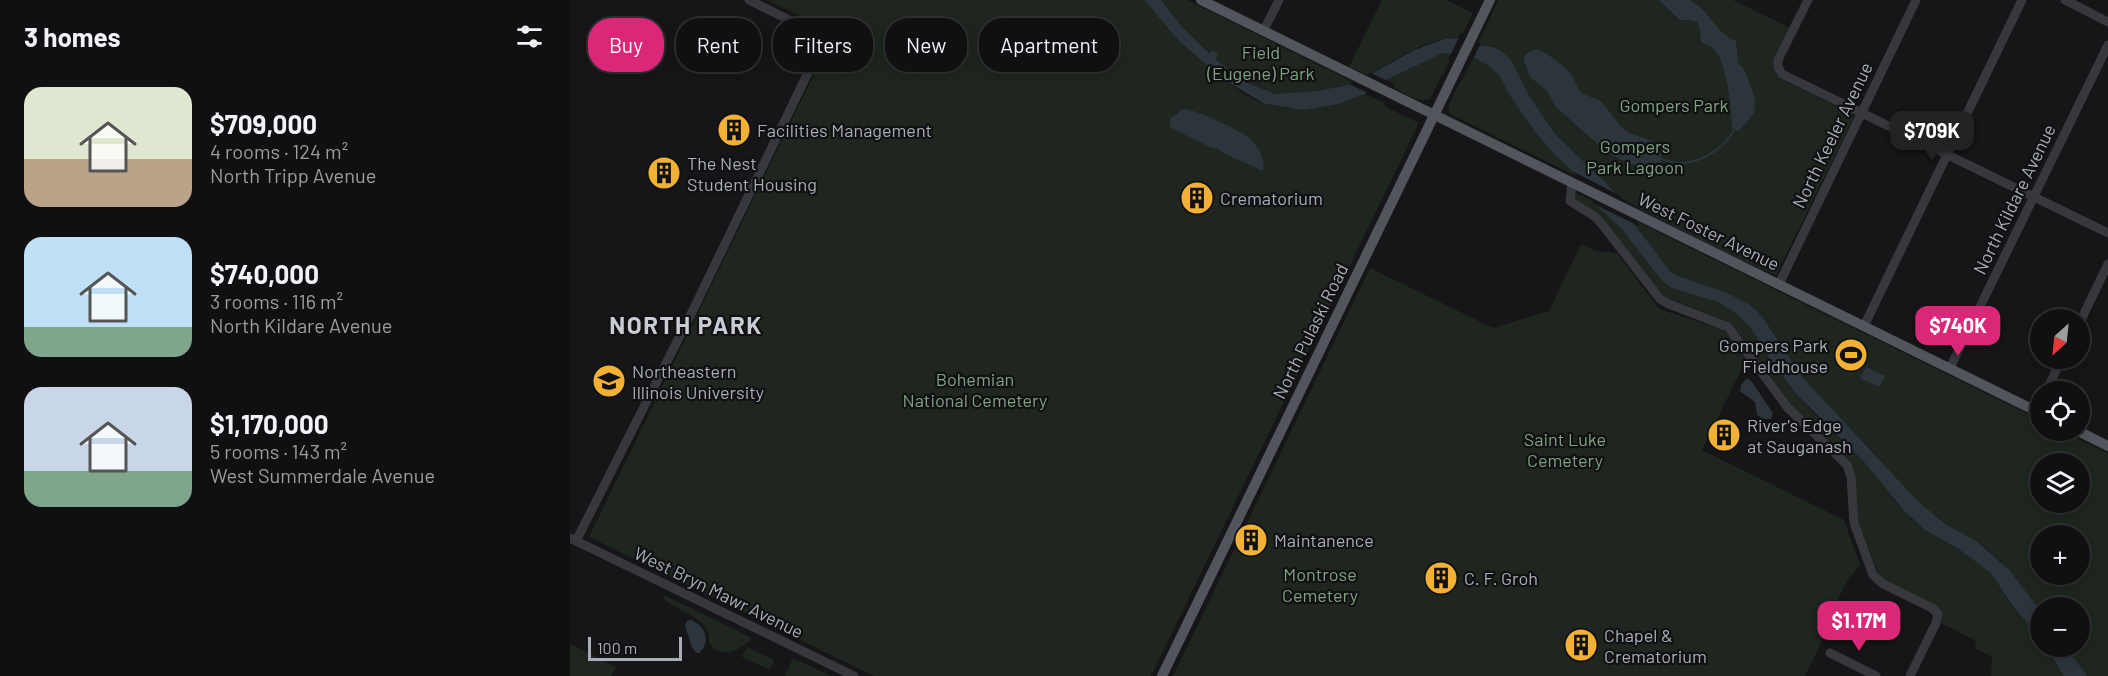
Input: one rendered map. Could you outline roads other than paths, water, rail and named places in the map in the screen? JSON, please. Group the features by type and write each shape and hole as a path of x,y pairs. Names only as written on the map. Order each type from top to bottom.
{"main road":[{"name":"West Foster Avenue","path":"1201,0 1950,368 2030,405"},
{"name":"North Pulaski Road","path":"1162,676 1490,0"},
{"path":"2090,437 2108,446"}],"street":[{"path":"573,539 693,310 819,50 819,41 812,31 749,0"},
{"path":"1264,30 1279,0"},
{"path":"1808,0 1778,60 1778,67 1782,74 2108,233"},
{"name":"North Keeler Avenue","path":"1779,284 1916,0"},
{"path":"1864,326 2022,0"},
{"path":"2065,0 2108,22"},
{"name":"North Kildare Avenue","path":"1950,368 2108,45"},
{"path":"1572,182 1570,201 1601,223 1660,299 1728,327 1788,408 1847,465 1851,472 1854,524 1873,575 1883,584 1932,608 1938,614 1910,676"},
{"path":"2086,309 2108,264"},
{"name":"West Bryn Mawr Avenue","path":"573,539 854,676"},
{"path":"1830,653 1876,676"}],"waterway":[{"path":"1243,81 1247,74"},
{"path":"1661,159 1678,163 1704,157 1718,149 1734,131"}],"place":[{"name":"Facilities Management","path":"734,130"},
{"name":"The Nest Student Housing","path":"664,173"},
{"name":"Crematorium","path":"1197,198"},
{"name":"Gompers Park Fieldhouse","path":"1851,355"},
{"name":"Northeastern Illinois University","path":"609,381"},
{"name":"River's Edge at Sauganash","path":"1724,435"},
{"name":"Maintanence","path":"1251,540"},
{"name":"C. F. Groh","path":"1441,578"},
{"name":"Chapel & Crematorium","path":"1581,645"}],"district":[{"name":"NORTH PARK","path":"686,324"}],"park label":[{"name":"Field (Eugene) Park","path":"1261,62"},
{"name":"Gompers Park","path":"1674,105"},
{"name":"Gompers Park Lagoon","path":"1635,156"},
{"name":"Bohemian National Cemetery","path":"975,389"},
{"name":"Saint Luke Cemetery","path":"1565,449"},
{"name":"Montrose Cemetery","path":"1320,584"}]}
